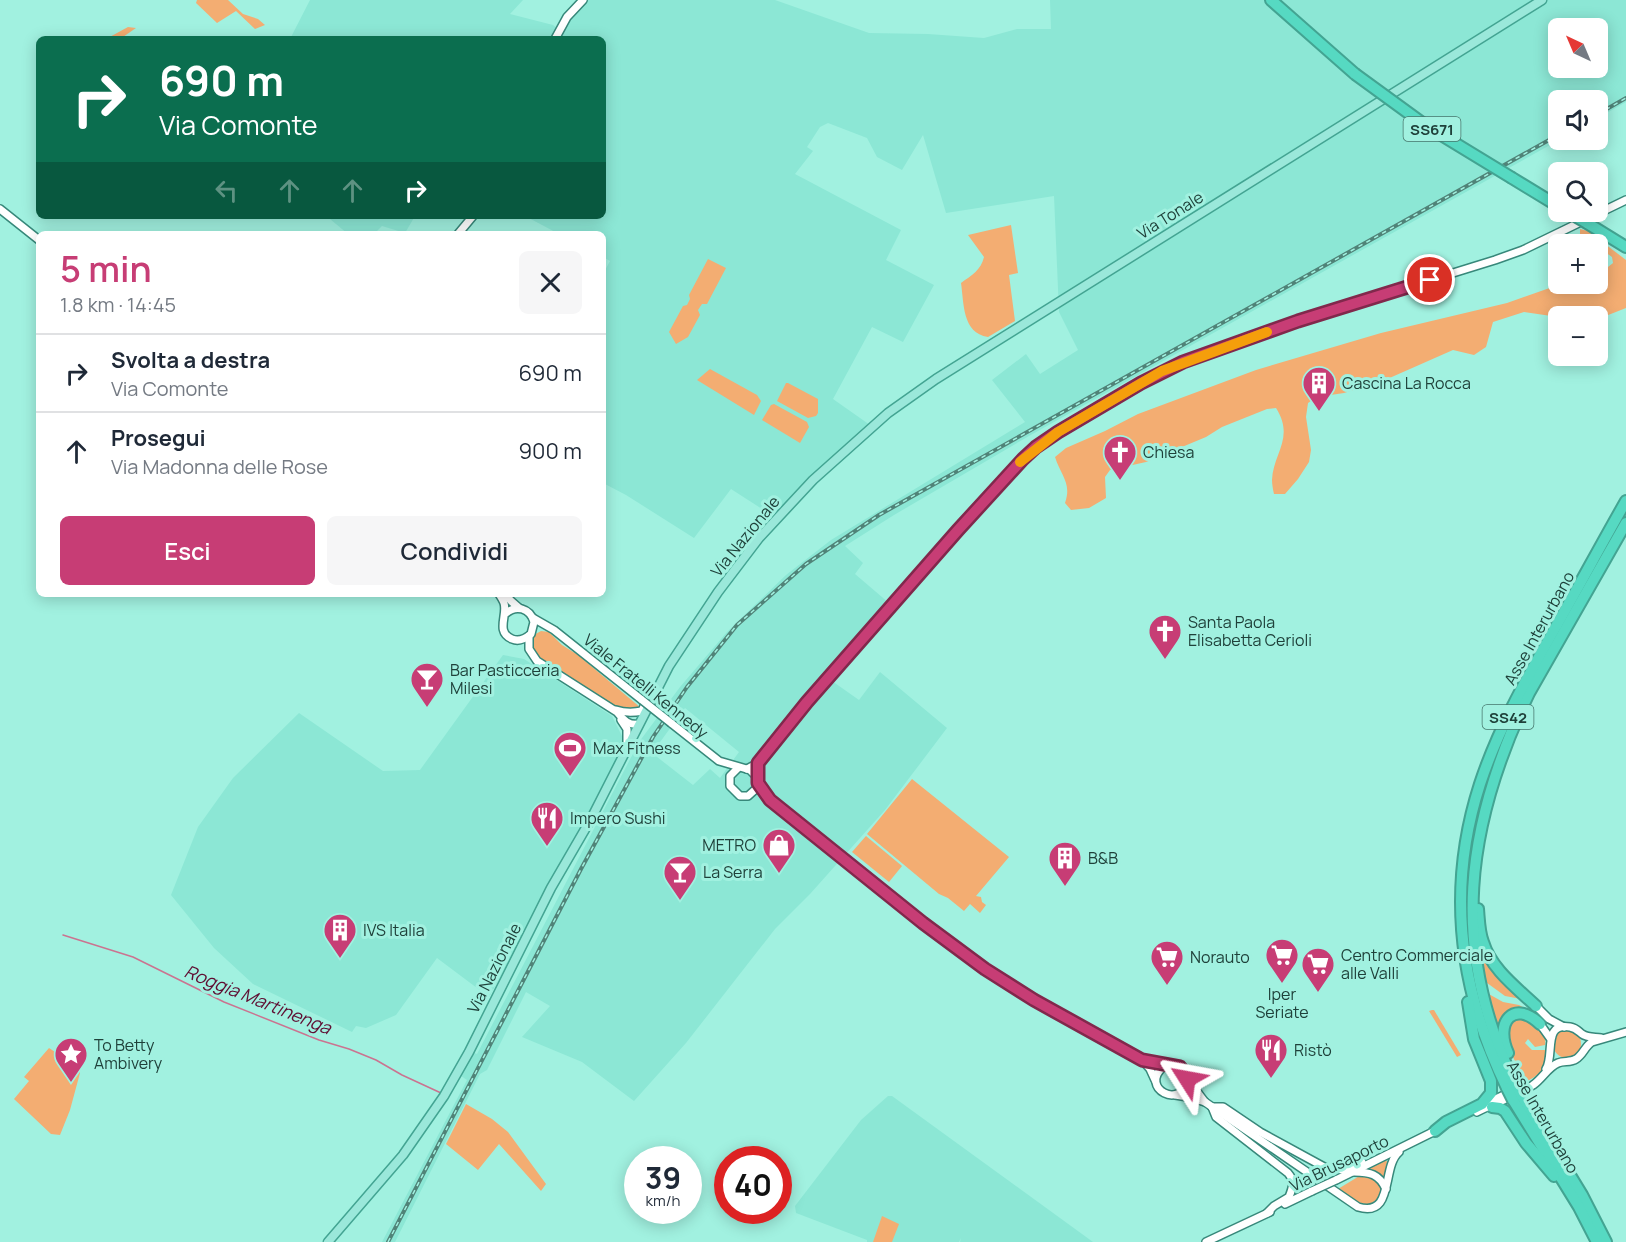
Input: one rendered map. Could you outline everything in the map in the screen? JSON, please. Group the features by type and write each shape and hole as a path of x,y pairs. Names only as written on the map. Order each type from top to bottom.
{"highway":[{"name":"SS671","path":"1271,0 1355,74 1425,125 1548,200"},
{"name":"SS671","path":"1513,179 1548,194"},
{"path":"1590,223 1626,239"},
{"path":"1590,223 1626,247"},
{"path":"1590,223 1600,236 1626,253"},
{"name":"Asse Interurbano","path":"1606,1242 1568,1173 1485,1038 1464,971 1462,909 1464,861 1470,822 1480,784 1494,748 1523,687 1626,501"},
{"name":"SS42","path":"1589,588 1626,523"},
{"path":"1589,588 1600,576 1626,530"},
{"name":"Asse Interurbano","path":"1589,588 1529,693 1491,786 1476,855 1472,928 1480,986 1496,1042 1518,1090 1597,1242"},
{"path":"1476,855 1477,905 1485,949 1497,967 1536,1006"},
{"path":"1435,1131 1446,1122 1482,1104 1489,1098 1492,1089 1474,1039 1464,971"},
{"path":"1518,1090 1502,1030 1508,1019 1517,1014 1531,1016 1540,1024"},
{"path":"1488,1107 1505,1111 1564,1192 1579,1207"}],"main road":[{"name":"Via Tonale","path":"824,470 888,413 936,379 1542,0"},
{"name":"Via Nazionale","path":"328,1242 403,1155 444,1096 469,1052 546,898 591,819 658,688 685,641 759,538 824,470"}],"street":[{"path":"557,36 567,17 584,0"},
{"path":"770,800 740,796 734,792 729,781 732,772 738,768 747,769 758,763 807,702 958,530 1036,447 1162,371 1298,321 1495,261 1523,250 1626,200"},
{"path":"0,209 36,238"},
{"path":"460,231 470,219"},
{"path":"501,597 505,614 502,622 503,630 508,636 515,640 522,640 542,629 557,632"},
{"name":"Viale Fratelli Kennedy","path":"509,597 519,608 528,611 533,618 557,632 719,761 738,768"},
{"path":"505,614 519,608"},
{"path":"533,618 534,625 529,649 537,661"},
{"name":"Viale Fratelli Kennedy","path":"515,640 523,645 528,655 639,724"},
{"name":"Via Nazionale","path":"642,711 649,697 658,688"},
{"name":"Viale Fratelli Kennedy","path":"614,710 627,713 642,711"},
{"name":"Viale Fratelli Kennedy","path":"614,710 627,729 627,747"},
{"name":"Viale Fratelli Kennedy","path":"719,761 729,781"},
{"path":"748,796 756,790 758,763"},
{"path":"747,769 758,780 770,800 968,958 1034,1000 1133,1053 1150,1069 1157,1087 1164,1094 1205,1102"},
{"name":"Via Brusaporto","path":"1536,1006 1549,1019 1563,1027 1573,1027 1583,1035 1603,1038"},
{"path":"1540,1024 1550,1038 1551,1052 1563,1061"},
{"path":"1550,1038 1557,1029 1563,1027"},
{"name":"Via Brusaporto","path":"1206,1242 1533,1085 1555,1064 1563,1061 1571,1062 1579,1058 1588,1044 1626,1032"},
{"path":"1583,1035 1584,1050"},
{"name":"Via Brusaporto","path":"1488,1107 1490,1102 1532,1082 1548,1068 1551,1052"},
{"path":"1142,1060 1180,1067 1205,1102 1358,1207 1365,1209 1377,1206 1384,1197 1392,1159 1407,1145"},
{"path":"1156,1082 1157,1073 1167,1065"},
{"path":"1174,1095 1184,1089 1187,1079"},
{"path":"1212,1107 1222,1107 1260,1132 1326,1168 1343,1170 1372,1157 1391,1153"},
{"path":"1212,1107 1216,1117 1292,1177 1293,1184 1289,1197 1267,1213"},
{"path":"1352,1172 1376,1174 1386,1188"}],"shaded area":[{"path":"197,0 228,0 243,14 258,19 265,25 255,29 236,11 217,23 196,3"},
{"path":"310,0 523,0 510,14 553,25 562,32 569,19 588,0 775,0 869,33 984,38 1017,29 1051,29 1050,0 1626,0 1626,102 1608,112 1608,90 1548,90 1548,146 1029,436 845,546 863,563 855,574 896,609 832,681 859,700 880,672 947,728 885,810 810,894 775,929 686,1043 634,1101 582,1062 522,1037 550,1006 526,992 487,1070 480,1074 395,1242 382,1242 467,1080 461,1076 474,1053 477,1054 639,742 680,687 727,632 786,575 831,540 1025,422 992,380 1026,354 1040,374 1078,350 1059,312 1054,196 946,213 923,135 902,170 877,157 867,138 828,123 820,127 807,147 813,151 795,174 901,230 886,260 934,285 903,342 872,327 833,399 870,425 832,457 773,516 731,489 694,538 606,485 606,268 610,261 606,259 606,231 553,231 531,219 606,219 606,36 292,36","holes":["685,708 739,752 720,778 710,769 693,785 652,753"]},
{"path":"128,27 136,28 124,36 112,36"},
{"path":"330,219 413,219 406,231 382,226 377,231 344,231"},
{"path":"1011,225 1018,273 1009,275 1015,321 988,337 973,330 964,308 961,283 978,269 984,257 968,235"},
{"path":"1580,229 1592,234 1580,234"},
{"path":"1608,246 1626,260 1626,308 1608,315 1608,306 1548,306 1548,316 1524,312 1493,322 1486,347 1474,355 1453,350 1385,380 1344,393 1317,397 1308,403 1306,417 1311,450 1309,462 1285,494 1274,494 1272,483 1284,428 1276,408 1267,409 1222,427 1206,437 1146,462 1110,470 1105,477 1106,498 1089,508 1071,510 1065,503 1066,485 1055,457 1066,448 1138,414 1256,370 1381,333 1507,303 1548,289 1548,294 1608,294 1608,267 1613,263 1612,257 1608,254"},
{"path":"708,259 726,268 707,304 702,304 698,310 700,315 688,337 676,344 669,332 683,306 687,305 689,295"},
{"path":"710,369 757,395 761,401 754,415 697,380"},
{"path":"786,383 818,399 816,416 808,418 777,401"},
{"path":"774,404 807,422 809,427 800,443 762,420"},
{"path":"541,631 549,632 641,708 628,710 615,707 538,657 531,651 532,636"},
{"path":"503,655 524,659 612,716 625,742 555,879 489,997 437,958 396,1015 366,1028 356,1026 352,1032 253,984 214,948 171,895 198,827 233,778 299,713 383,771 420,770"},
{"path":"912,779 1009,857 976,896 981,897 982,902 986,905 980,913 970,904 964,911 939,894 867,834"},
{"path":"866,836 902,866 889,882 852,852"},
{"path":"1478,935 1521,999 1505,996 1483,980"},
{"path":"1487,993 1503,1002 1519,1005 1532,1012 1524,1011 1498,1032"},
{"path":"1434,1010 1461,1055 1457,1057 1429,1011"},
{"path":"1515,1018 1526,1020 1541,1029 1545,1039 1545,1045 1535,1047 1528,1039 1525,1043 1532,1050 1546,1050 1547,1056 1543,1069 1526,1082 1512,1055 1508,1041 1507,1024"},
{"path":"1567,1030 1577,1034 1581,1044 1577,1054 1567,1058 1557,1054 1553,1044 1557,1034"},
{"path":"49,1048 79,1068 80,1073 70,1110 60,1135 51,1134 14,1099 29,1081 24,1077"},
{"path":"888,1096 892,1096 1093,1242 960,1242 961,1238 959,1242 867,1242 867,1240 796,1213 795,1206 861,1120"},
{"path":"466,1104 492,1119 508,1132 546,1184 541,1191 499,1144 478,1170 446,1144"},
{"path":"1386,1160 1383,1179 1369,1169"},
{"path":"1361,1175 1373,1176 1382,1186 1379,1198 1369,1205 1357,1202 1338,1189"},
{"path":"882,1216 899,1224 892,1242 873,1242"}],"waterway":[{"name":"Roggia Martinenga","path":"63,935 133,957 224,1002 376,1060 441,1093"}],"railway":[{"path":"1608,108 1626,98"},
{"path":"388,1242 581,869 653,737 687,687 737,625 806,564 879,515 1548,141"}],"slow traffic":[{"path":"1020,462 1036,447 1058,432 1162,371 1267,332"}],"place":[{"name":"Cascina La Rocca","path":"1319,412"},
{"name":"Chiesa","path":"1120,481"},
{"name":"Santa Paola Elisabetta Cerioli","path":"1165,660"},
{"name":"Bar Pasticceria Milesi","path":"427,708"},
{"name":"Max Fitness","path":"570,777"},
{"name":"Impero Sushi","path":"547,847"},
{"name":"METRO","path":"779,874"},
{"name":"B&B","path":"1065,887"},
{"name":"La Serra","path":"680,901"},
{"name":"IVS Italia","path":"340,959"},
{"name":"Iper Seriate","path":"1282,984"},
{"name":"Norauto","path":"1167,986"},
{"name":"Centro Commerciale alle Valli","path":"1318,993"},
{"name":"Ristò","path":"1271,1079"},
{"name":"To Betty Ambivery","path":"71,1083"}],"route":[{"path":"1187,1079 1180,1067 1142,1060 1034,1000 968,958 770,800 758,783 758,763 807,702 958,530 1036,447 1141,383 1183,362 1298,321 1430,280"}]}
